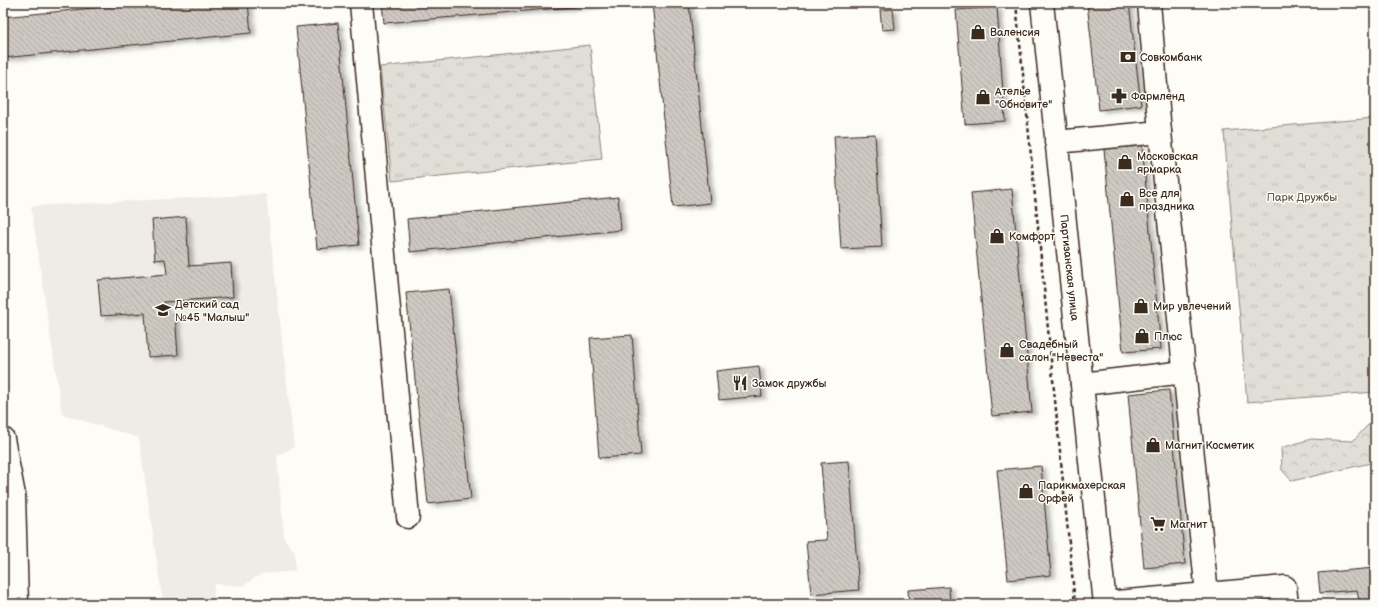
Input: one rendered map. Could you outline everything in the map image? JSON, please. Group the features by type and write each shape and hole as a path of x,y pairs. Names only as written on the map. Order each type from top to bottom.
{"street":[{"path":"361,3 408,517"},
{"name":"Партизанская улица","path":"1042,3 1105,604"},
{"path":"1148,3 1207,599"},
{"path":"1056,142 1160,132"},
{"path":"1082,384 1185,372"},
{"path":"3,439 17,604"},
{"path":"1105,604 1207,599 1285,588 1287,604"}],"path":[{"path":"1016,3 1075,604"}],"shaded area":[{"name":"Детский сад №45 \"Малыш\"","path":"266,194 294,447 277,456 284,538 295,552 295,571 261,574 243,586 214,584 214,602 163,604 139,438 62,414 31,206"}],"green space":[{"path":"590,45 602,159 392,181 380,67"},
{"name":"Парк Дружбы","path":"1375,118 1375,392 1247,402 1224,131"},
{"path":"1375,422 1375,462 1292,481 1282,470 1281,448 1311,439 1353,441 1368,425"}],"building":[{"path":"143,3 248,3 251,33 3,58 3,17"},
{"path":"382,3 595,3 596,5 384,23"},
{"path":"652,3 689,3 710,203 673,207"},
{"path":"1087,3 1129,3 1141,105 1099,110"},
{"path":"997,7 1005,121 965,124 956,10"},
{"path":"893,9 895,29 882,30 880,10"},
{"path":"338,23 359,245 317,249 296,27"},
{"path":"875,134 882,247 841,249 834,136"},
{"path":"1142,145 1161,349 1123,352 1104,149"},
{"path":"1012,189 1032,412 992,416 971,193"},
{"path":"618,197 621,230 410,252 407,219"},
{"path":"186,217 189,266 231,263 233,297 164,302 165,315 175,314 178,355 148,357 145,313 101,316 98,280 167,274 165,259 155,260 152,220"},
{"path":"449,289 471,499 428,504 406,293"},
{"path":"632,335 641,455 599,458 590,338"},
{"path":"759,366 762,396 719,400 716,371"},
{"path":"1169,390 1185,564 1144,568 1128,394"},
{"path":"849,461 859,590 811,594 806,541 827,540 821,463"},
{"path":"1041,466 1051,575 1008,580 997,470"},
{"path":"1375,568 1375,600 1359,602 1357,590 1320,593 1318,573"},
{"path":"949,587 950,604 909,604 908,590"}],"place":[{"name":"Валенсия","path":"978,32"},
{"name":"Совкомбанк","path":"1128,57"},
{"name":"Фармленд","path":"1119,96"},
{"name":"Ателье \"Обновите\"","path":"983,97"},
{"name":"Московская ярмарка","path":"1125,162"},
{"name":"Все для праздника","path":"1127,199"},
{"name":"Комфорт","path":"997,236"},
{"name":"Мир увлечений","path":"1141,306"},
{"name":"Детский сад №45 \"Малыш\"","path":"163,310"},
{"name":"Плюс","path":"1142,336"},
{"name":"Свадебный салон \"Невеста\"","path":"1007,350"},
{"name":"Замок дружбы","path":"740,383"},
{"name":"Магнит Косметик","path":"1153,445"},
{"name":"Парикмахерская Орфей","path":"1026,491"},
{"name":"Магнит","path":"1158,524"}]}
